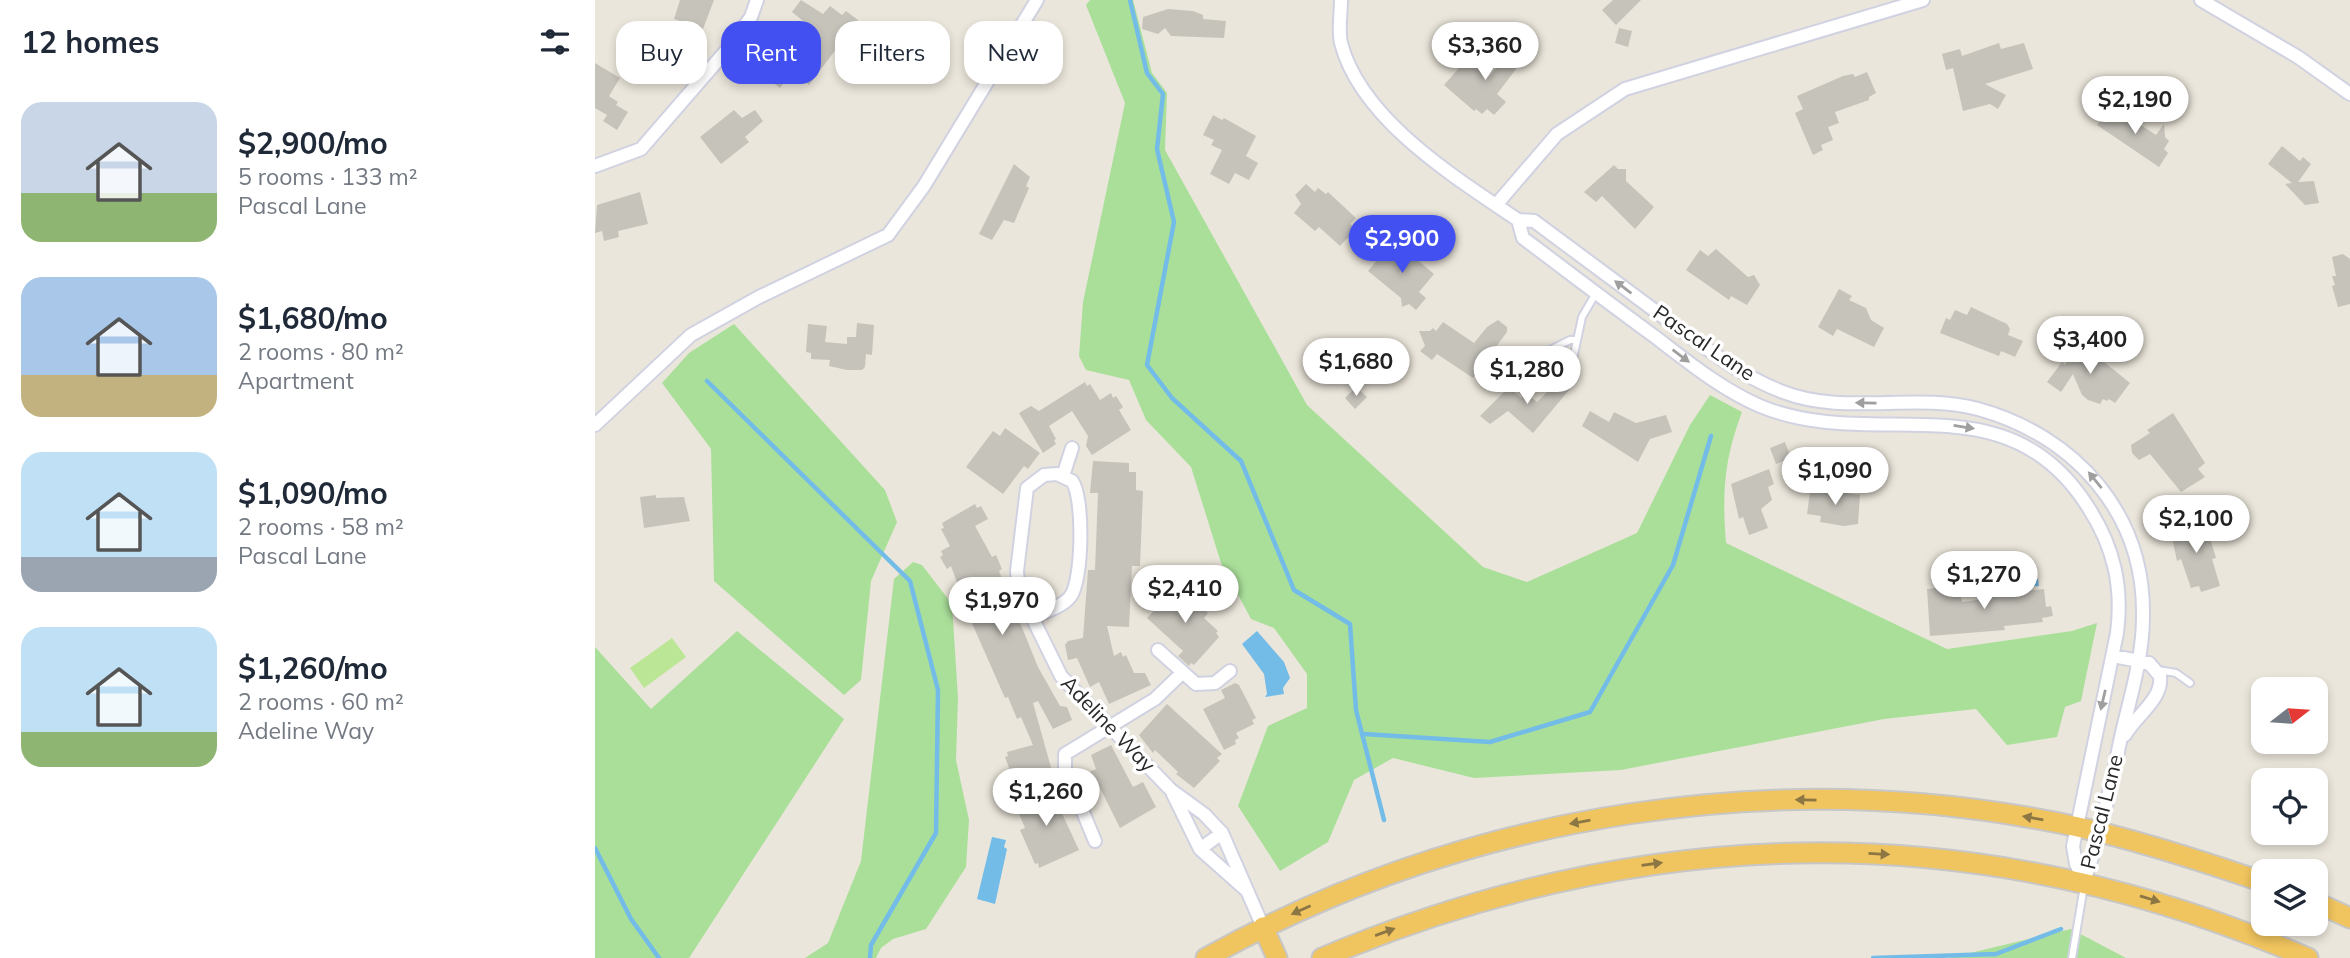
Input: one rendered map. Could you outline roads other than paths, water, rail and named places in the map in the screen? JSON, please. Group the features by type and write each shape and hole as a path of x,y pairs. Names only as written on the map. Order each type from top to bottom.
{"highway":[{"path":"1206,958 1263,927 1344,891 1465,849 1543,829 1662,810 1763,801 1882,802 1982,811 2100,832 2251,878"},
{"path":"1322,958 1375,935 1460,907 1536,887 1682,859 1786,853 1885,854 1980,863 2084,881 2204,916 2308,958"},
{"path":"2328,908 2350,918"},
{"path":"1263,927 1277,958"}],"street":[{"path":"595,166 641,149 725,52 751,17 757,0"},
{"path":"595,425 691,335 759,297 888,235 924,186 1037,0"},
{"name":"Pascal Lane","path":"1341,0 1340,41 1361,91 1408,139 1518,220 1534,221 1723,361 1785,393 1813,399 1975,408 2016,421 2050,440 2094,478 2115,511 2135,562 2143,617 2138,661 2119,748 2100,832 2084,881"},
{"path":"1496,205 1557,134 1625,89 1923,0"},
{"path":"2201,0 2298,57 2350,94"},
{"name":"Pascal Lane","path":"1518,220 1523,238 1721,386 1759,405 1793,418 1829,422 1955,425 1987,431 2018,441 2073,485 2104,536 2119,583 2120,614 2076,827 2073,852 2084,881"},
{"path":"1898,424 1902,404"},
{"path":"2039,456 2050,440"},
{"path":"1032,617 1066,601 1075,585 1080,498 1075,484 1063,475 1072,448"},
{"name":"Adeline Way","path":"1063,475 1039,477 1030,484 1026,493 1017,571 1032,617 1058,672 1171,790 1204,814 1222,832 1235,855 1247,892 1263,927"},
{"path":"2120,614 2143,617"},
{"path":"1158,650 1196,684 1207,685 1220,681 1230,671"},
{"path":"2113,656 2138,661 2158,670 2161,681 2159,690 2129,728 2119,748"},
{"path":"1095,841 1065,769 1064,758 1072,748 1155,699 1182,673"},
{"name":"Adeline Way","path":"1171,790 1200,849 1247,892"},
{"path":"1200,849 1222,832"}],"lane":[{"path":"1577,340 1570,340 1551,350 1548,357 1556,366 1563,368 1572,364 1582,317 1596,293"},
{"path":"2158,670 2176,673 2190,683"},
{"path":"2072,958 2079,929 2084,881"}],"water":[{"path":"1991,568 1994,585 2038,579 2039,586 1975,591 1973,570"},
{"path":"1257,631 1284,662 1290,678 1283,688 1284,694 1265,697 1267,694 1264,674 1242,644"},
{"path":"992,837 1006,840 1004,847 1007,849 995,904 977,899"}],"waterway":[{"path":"1130,0 1147,73 1163,94 1157,149 1174,222 1147,365 1172,398 1241,461 1294,590 1350,624 1356,710 1384,820"},
{"path":"707,381 910,581 938,690 936,833 871,945 870,958"},
{"path":"1364,734 1490,742 1590,712 1673,565 1711,436"},
{"path":"595,848 631,919 659,958"},
{"path":"1873,958 1996,954 2061,929"}]}
